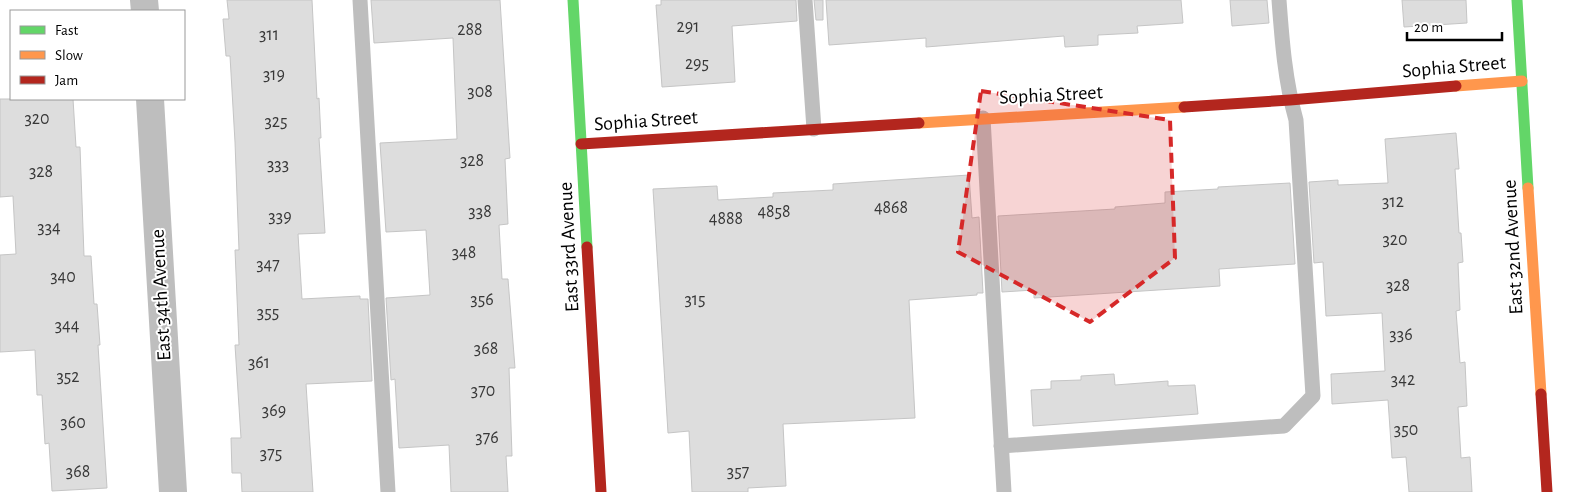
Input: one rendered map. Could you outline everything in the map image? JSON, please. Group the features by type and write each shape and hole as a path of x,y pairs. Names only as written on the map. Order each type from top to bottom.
{"street":[{"name":"East 33rd Avenue","path":"573,0 601,492"},
{"name":"East 32nd Avenue","path":"1517,0 1547,492"},
{"name":"Sophia Street","path":"582,144 1290,100 1522,80"},
{"name":"East 34th Avenue","path":"150,100 173,492"}],"lane":[{"path":"360,0 388,492"},
{"path":"805,0 814,129"},
{"path":"1001,446 1284,426 1313,396 1296,120 1290,100 1284,60 1279,0"},
{"path":"983,118 1004,492"}],"highlighted area":[{"path":"981,91 1170,120 1175,258 1090,322 958,252"}],"building":[{"path":"227,0 312,0 317,99 319,98 321,138 319,138 325,233 298,234 302,299 360,296 360,299 368,299 372,381 306,384 313,492 242,492 241,473 232,473 231,438 241,438 235,345 239,345 235,250 239,250 235,142 230,56 226,56 223,19 229,19"},
{"path":"371,0 500,0 510,158 505,159 508,224 499,225 502,279 508,279 515,368 509,368 512,456 506,456 508,492 451,492 449,445 399,448 395,379 391,380 386,298 430,295 426,230 386,232 380,143 457,139 453,38 374,43"},
{"path":"661,0 796,0 797,21 732,26 735,82 662,87 656,5 661,5"},
{"path":"814,0 823,0 823,20 816,20"},
{"path":"826,0 1181,0 1183,23 1137,26 1138,33 1098,35 1098,45 1065,47 1064,36 926,47 926,38 829,45"},
{"path":"1230,0 1267,0 1269,23 1232,26"},
{"path":"1402,0 1466,0 1467,23 1404,27"},
{"path":"0,99 73,100 76,147 80,147 84,256 91,256 94,304 97,304 107,488 52,491 49,443 45,444 42,395 37,395 35,350 0,352 0,255 16,254 13,196 0,197"},
{"path":"1456,133 1459,169 1455,169 1463,262 1458,263 1460,310 1456,311 1460,363 1465,362 1467,406 1458,407 1461,458 1470,457 1472,492 1409,492 1406,457 1392,458 1388,400 1332,404 1331,374 1385,371 1382,313 1326,316 1323,262 1314,263 1309,182 1338,180 1338,185 1388,183 1385,139"},
{"path":"969,175 972,218 979,217 983,293 909,300 915,418 783,424 786,486 748,488 748,492 692,492 689,431 668,433 653,189 717,186 718,200 773,197 773,193 833,190 833,184"},
{"path":"1290,183 1295,264 1219,269 1220,286 1034,298 1034,290 1002,292 998,216 1115,209 1115,207 1165,203 1165,192"},
{"path":"1114,374 1115,385 1168,381 1168,386 1195,385 1198,414 1033,426 1031,390 1051,389 1051,381 1081,380 1081,376"}],"traffic: fast":[{"path":"573,0 587,247"},
{"path":"1517,0 1528,188"}],"traffic: slow":[{"path":"1456,86 1522,81"},
{"path":"919,123 1184,107"},
{"path":"1528,188 1541,394"}],"traffic: jam":[{"path":"1184,107 1456,86"},
{"path":"581,144 919,123"},
{"path":"587,247 601,492"},
{"path":"1541,394 1547,492"}]}
